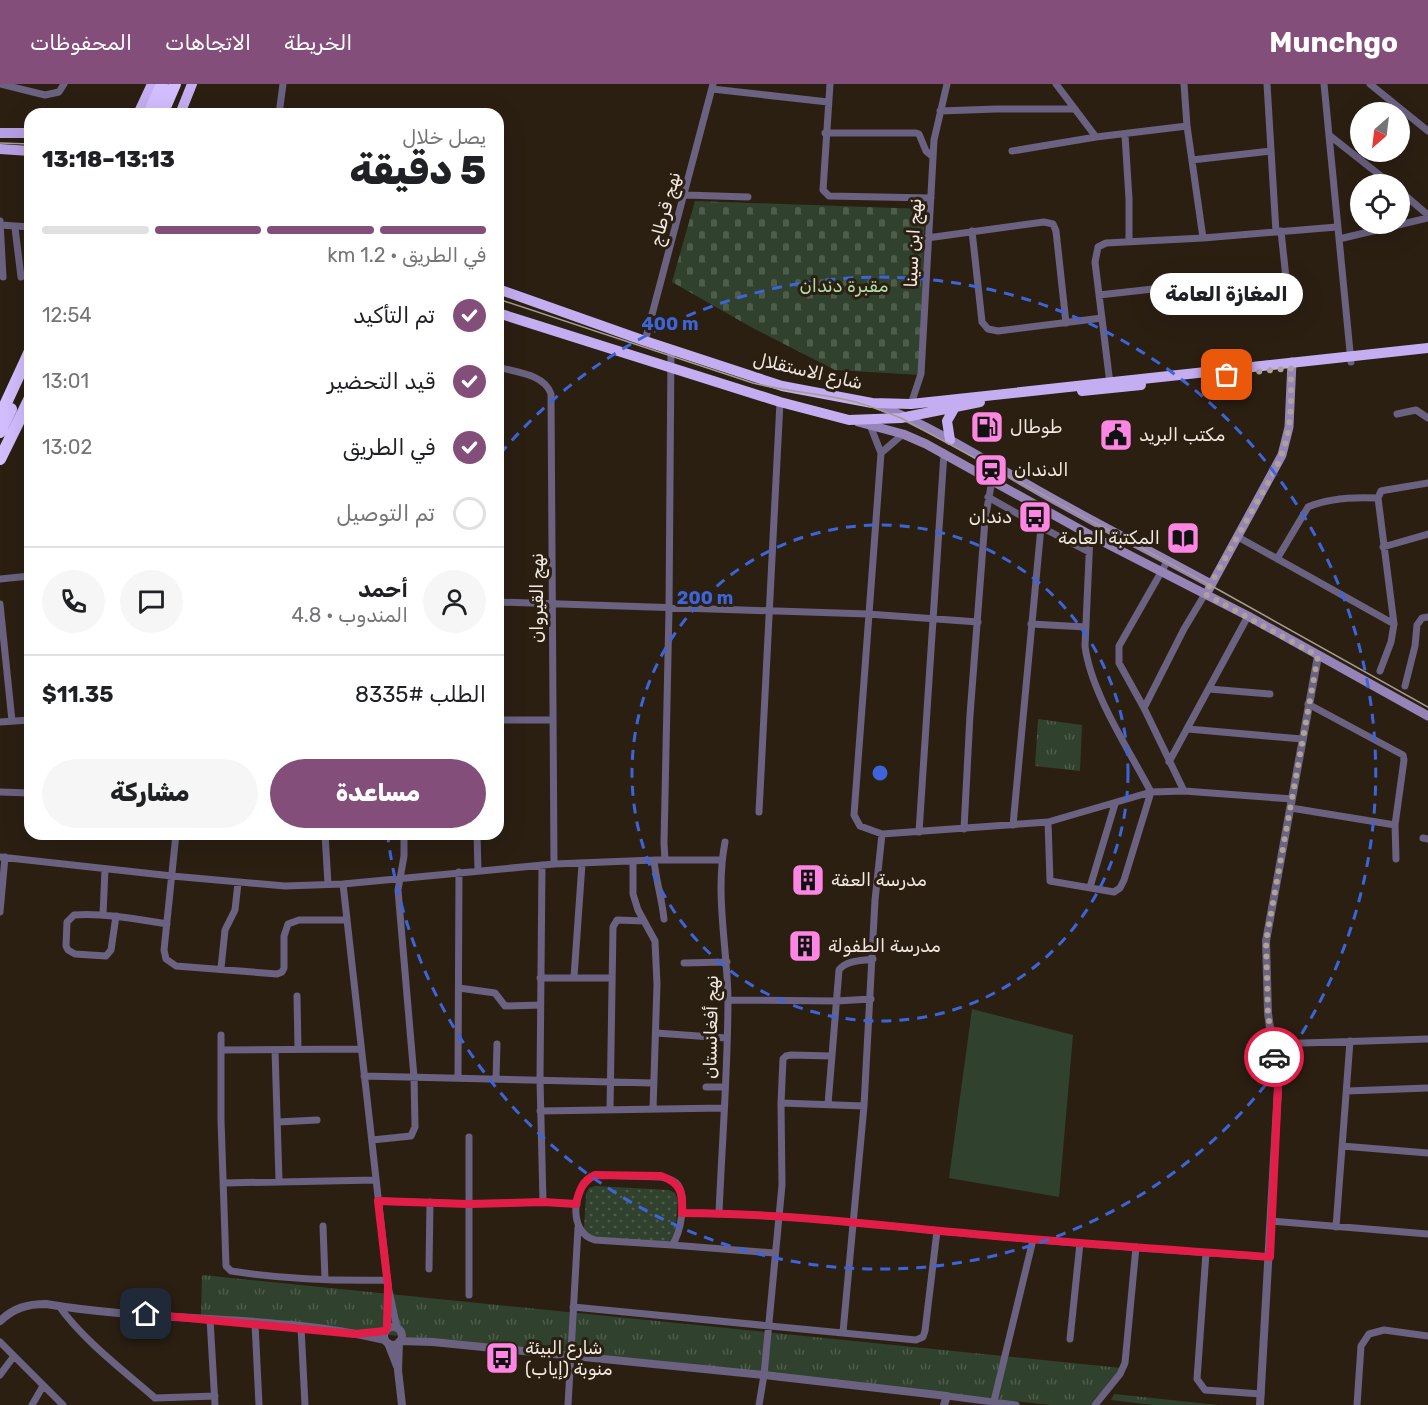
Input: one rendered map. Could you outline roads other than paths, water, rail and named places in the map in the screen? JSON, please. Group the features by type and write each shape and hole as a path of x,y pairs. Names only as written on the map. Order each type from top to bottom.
{"highway":[{"path":"141,108 152,84"},
{"path":"152,108 162,84"},
{"path":"165,108 175,84"},
{"path":"182,108 192,84"},
{"name":"شارع الاستقلال","path":"504,291 782,386 872,403 911,404 1110,385"},
{"name":"شارع الاستقلال","path":"504,315 780,402 849,420 907,417 993,400 1110,385"},
{"path":"1110,385 1428,348"},
{"path":"1351,358 1428,354"},
{"path":"0,416 24,364"},
{"path":"0,432 24,382"},
{"path":"950,440 947,421 955,407"},
{"path":"0,459 24,410"},
{"path":"0,468 24,426"}],"main road":[{"path":"0,133 24,133"},
{"path":"0,149 24,151"},
{"path":"1205,594 1273,474 1287,442 1291,412 1291,365"},
{"path":"872,403 907,417 1093,522 1211,584"},
{"path":"849,420 903,434 944,453 1090,535 1248,616 1428,716"}],"street":[{"path":"0,84 45,95 59,92 63,84"},
{"path":"280,108 283,84"},
{"path":"830,84 825,133 823,190 825,193 830,196 931,198"},
{"name":"نهج ابن سينا","path":"911,404 921,374 932,156 947,84"},
{"path":"1056,84 1096,137"},
{"path":"1184,84 1187,126 1203,238"},
{"path":"1267,84 1271,151 1289,306"},
{"path":"1324,84 1351,358"},
{"path":"1370,84 1428,131"},
{"path":"712,87 828,102"},
{"name":"نهج قرطاج","path":"645,341 712,87"},
{"path":"940,111 1075,110"},
{"path":"1012,151 1096,137 1187,126"},
{"path":"825,133 916,133 919,134 926,151 932,156"},
{"path":"1125,135 1130,199 1129,240"},
{"path":"1329,135 1378,174"},
{"path":"1192,160 1271,151"},
{"path":"685,195 748,197"},
{"path":"1410,200 1428,217"},
{"path":"1339,239 1428,217"},
{"path":"927,238 1044,222 1053,224 1056,231 1066,323"},
{"path":"3,277 1,223 15,228 24,227"},
{"path":"1110,385 1095,262 1098,247 1107,243 1129,240 1203,238 1338,227"},
{"path":"15,228 21,277"},
{"path":"972,231 984,327 998,331 1102,318"},
{"path":"1099,295 1171,287"},
{"path":"665,860 671,350"},
{"name":"نهج القيروان","path":"504,369 540,380 548,386 551,394 554,864"},
{"path":"759,812 780,402"},
{"path":"1397,414 1416,410 1428,418"},
{"path":"870,425 881,453 867,614 854,815 860,826 882,834 1048,822 1152,792 1184,791 1292,804 1395,825"},
{"path":"881,453 903,434"},
{"path":"919,832 944,453"},
{"path":"964,829 985,520 992,480"},
{"path":"1380,671 1391,642 1394,624 1378,498 1381,491 1428,483"},
{"path":"988,497 1089,552"},
{"path":"1277,559 1308,507 1345,500 1378,498"},
{"path":"1013,825 1041,527"},
{"path":"1383,547 1428,534"},
{"path":"1048,822 1050,881 1114,892 1120,888 1152,792 1119,732 1090,669 1085,646 1090,535"},
{"path":"1238,537 1394,624"},
{"path":"1168,560 1119,646 1117,654 1119,663 1144,708 1184,791"},
{"path":"0,579 24,577"},
{"path":"1144,708 1184,629 1205,594"},
{"path":"504,602 867,614 978,622"},
{"path":"0,604 12,721"},
{"path":"1170,762 1248,616"},
{"path":"1405,686 1415,646 1417,625 1422,618 1428,617"},
{"path":"1031,624 1086,627"},
{"path":"1260,1405 1278,1088 1266,978 1266,941 1318,656"},
{"path":"1209,689 1270,694"},
{"path":"1308,704 1403,755 1395,825 1396,859"},
{"path":"0,722 24,720"},
{"path":"504,720 552,720"},
{"path":"1188,729 1302,739"},
{"path":"0,792 24,794"},
{"path":"1090,887 1115,804"},
{"path":"843,1332 864,1106 875,900 882,834"},
{"path":"175,840 164,950 166,959 176,966 221,968 270,974 282,972 285,960 284,936 288,924 299,920 347,920"},
{"path":"325,840 328,884"},
{"path":"372,1140 413,1134 415,1127 414,1077 398,902 404,840"},
{"path":"477,840 478,870"},
{"name":"نهج أفغانستان","path":"719,1213 728,1000 727,962 722,926 722,860 725,842"},
{"path":"0,912 2,857 238,883 285,886 343,884 554,864 722,860"},
{"path":"654,860 664,919"},
{"path":"633,862 633,894 655,941 657,984 653,1109"},
{"path":"574,977 582,864"},
{"path":"542,865 540,1111 543,1202"},
{"path":"103,915 105,869"},
{"path":"458,1078 459,872"},
{"path":"221,968 225,930 235,910 238,883"},
{"path":"343,884 402,1405"},
{"path":"116,916 111,950 106,956 75,954 68,950 66,927 69,918 74,915 116,916 167,924"},
{"path":"610,1110 613,927 617,920 644,921"},
{"path":"828,1104 839,970 843,964 873,959"},
{"path":"684,963 727,962"},
{"path":"540,978 612,978"},
{"path":"459,988 495,993 505,1006 540,1005"},
{"path":"297,996 298,1049"},
{"path":"728,1000 871,999"},
{"path":"656,1033 726,1038"},
{"path":"221,1035 221,1120 226,1266 231,1271 237,1272 388,1283"},
{"path":"1272,1044 1428,1039"},
{"path":"1336,1227 1350,1041"},
{"path":"496,1079 497,1044"},
{"path":"222,1050 361,1049"},
{"path":"275,1050 279,1181"},
{"path":"759,1405 764,1375 782,1185 783,1064 786,1056 832,1056"},
{"path":"364,1076 654,1083"},
{"path":"706,1087 725,1087"},
{"path":"1347,1091 1428,1088"},
{"path":"781,1103 864,1106"},
{"path":"540,1111 723,1108"},
{"path":"278,1122 316,1120"},
{"path":"469,1137 469,1295"},
{"path":"1342,1146 1428,1153"},
{"path":"568,1405 578,1228 576,1204 582,1185 587,1178 595,1175 661,1176 671,1179 679,1186 682,1203 678,1234 672,1245"},
{"path":"224,1183 376,1180"},
{"path":"378,1201 576,1204"},
{"path":"429,1269 430,1202"},
{"path":"682,1213 719,1213 854,1222 1033,1240 1270,1257"},
{"path":"1271,1221 1428,1234"},
{"path":"323,1226 325,1279"},
{"path":"578,1228 584,1235 595,1240 774,1253"},
{"path":"573,1307 916,1340 922,1337 925,1331 936,1231"},
{"path":"994,1401 1033,1240"},
{"path":"1070,1338 1080,1243"},
{"path":"1095,1405 1120,1374 1125,1363 1136,1247"},
{"path":"1206,1253 1197,1379 1205,1390 1261,1394"},
{"path":"0,1321 6,1315 27,1305 46,1304 301,1327 355,1334 394,1344 395,1334"},
{"path":"59,1306 68,1318 156,1398"},
{"path":"210,1319 215,1405"},
{"path":"255,1323 259,1405"},
{"path":"301,1327 305,1405"},
{"path":"1357,1405 1361,1346 1369,1334 1384,1330 1428,1336"},
{"path":"355,1334 395,1334 433,1342 764,1375 946,1400 994,1401 1016,1405"},
{"path":"387,1342 395,1334"},
{"path":"0,1342 63,1405"},
{"path":"387,1342 398,1370"},
{"path":"0,1375 14,1356"},
{"path":"32,1405 43,1386"},
{"path":"149,1405 156,1398 215,1396"}],"tram line":[{"path":"0,143 24,144"},
{"path":"504,301 753,383 854,402 901,418 1210,585 1428,707"}],"place":[{"name":"المغازة العامة","path":"1227,375"},
{"name":"طوطال","path":"987,427"},
{"name":"مكتب البريد","path":"1116,435"},
{"name":"الدندان","path":"991,470"},
{"name":"دندان","path":"1035,517"},
{"name":"المكتبة العامة","path":"1183,538"},
{"name":"مدرسة العفة","path":"808,880"},
{"name":"مدرسة الطفولة","path":"805,946"},
{"name":"شارع البيئة منوبة (إياب)","path":"502,1358"}],"park label":[{"name":"مقبرة دندان","path":"844,286"}]}
